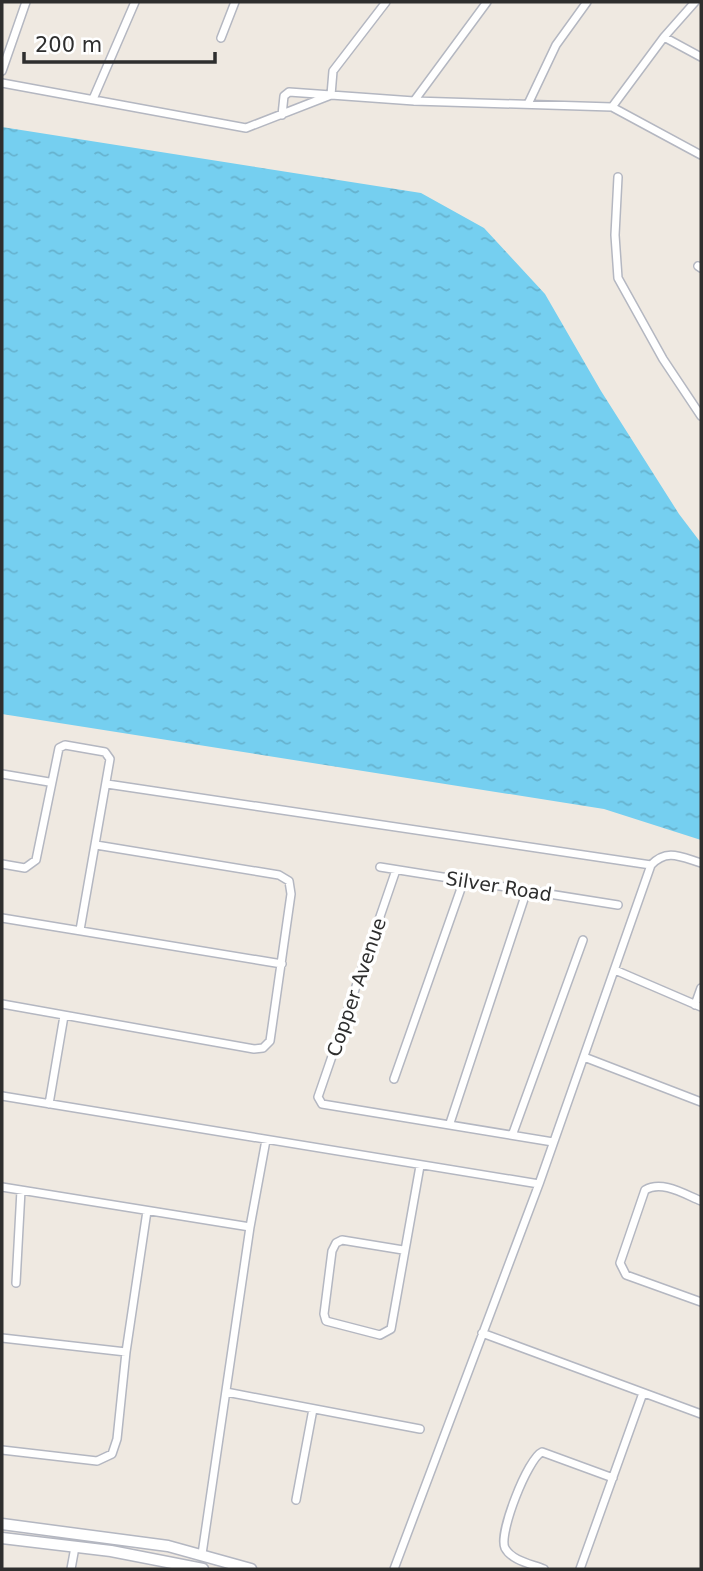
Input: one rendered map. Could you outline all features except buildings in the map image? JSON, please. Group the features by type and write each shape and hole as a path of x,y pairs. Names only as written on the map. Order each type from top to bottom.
{"main road":[{"path":"2,1524 102,1535 202,1554 251,1569"},
{"path":"2,1538 75,1546 202,1569"}],"street":[{"path":"2,71 26,2"},
{"path":"93,99 135,2"},
{"path":"221,38 235,2"},
{"path":"331,95 333,71 386,2"},
{"path":"414,101 487,2"},
{"path":"528,104 556,45 587,2"},
{"path":"612,107 664,37 695,2"},
{"path":"664,37 701,57"},
{"path":"2,83 246,128 331,95"},
{"path":"282,115 284,96 289,92 414,101 612,107 701,155"},
{"path":"618,177 615,235 618,278 663,359 701,416"},
{"path":"2,864 24,867 36,860 59,748 65,745 105,752 110,759 107,784 80,930"},
{"path":"2,774 50,782"},
{"path":"107,784 651,864"},
{"path":"2,1004 254,1049 263,1048 270,1041 291,894 289,881 279,874 96,845"},
{"path":"394,1569 538,1185 651,864 660,855 670,854 701,863"},
{"name":"Silver Road","path":"380,867 618,905"},
{"name":"Copper Avenue","path":"396,870 318,1097 321,1104 450,1124"},
{"path":"394,1079 464,880"},
{"path":"527,890 450,1124 553,1142"},
{"path":"2,918 282,964"},
{"path":"513,1133 583,940"},
{"path":"615,970 698,1006 701,988"},
{"path":"49,1104 64,1016"},
{"path":"584,1057 701,1102"},
{"path":"2,1096 538,1185"},
{"path":"202,1554 250,1227 266,1140"},
{"path":"403,1250 342,1240 335,1243 329,1276 326,1321 380,1335 391,1329 420,1166"},
{"path":"701,1201 663,1186 653,1185 645,1190 620,1263 626,1275 701,1302"},
{"path":"2,1187 250,1227"},
{"path":"16,1283 21,1190"},
{"path":"2,1450 97,1461 112,1454 117,1439 126,1352 147,1211"},
{"path":"482,1333 701,1414"},
{"path":"2,1338 126,1352"},
{"path":"226,1392 420,1429"},
{"path":"580,1569 643,1393"},
{"path":"296,1500 313,1409"},
{"path":"544,1569 512,1557 504,1547 503,1533 531,1460 542,1452 613,1478"},
{"path":"71,1569 75,1546"}],"water":[{"path":"2,127 421,193 484,228 545,294 601,391 679,514 701,543 701,840 604,809 2,714"}]}
